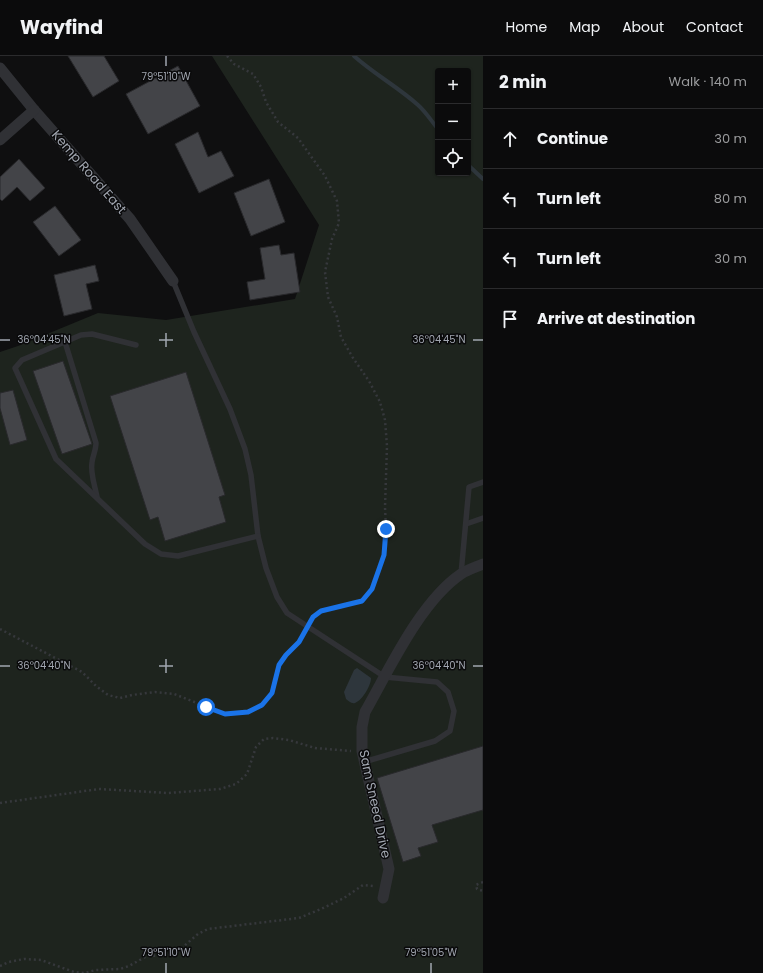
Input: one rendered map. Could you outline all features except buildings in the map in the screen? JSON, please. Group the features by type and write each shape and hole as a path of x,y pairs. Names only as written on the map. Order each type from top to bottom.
{"street":[{"name":"Kemp Road East","path":"0,68 34,110 130,219 173,281"},
{"path":"0,140 34,110"},
{"name":"Sam Sneed Drive","path":"384,894 389,869 362,750 362,727 365,712 411,632 436,596 461,574 483,564"}],"lane":[{"path":"173,281 194,332 230,409 245,449 251,475 258,536 266,568 277,598 286,613 385,677 437,682 448,692 454,711 450,731 435,741 364,762"},
{"path":"136,345 92,334 81,335 22,360 15,368 56,458 145,544 161,554 178,556 258,536"},
{"path":"65,342 96,443 96,451 92,462 92,477 98,499"},
{"path":"461,574 469,487 483,482"},
{"path":"466,524 483,518"}],"path":[{"path":"0,629 82,672 96,686 108,695 120,698 155,692 174,694 225,714 248,712 262,705 272,693 279,665 286,655 299,642 313,617 321,611 362,601 372,589 379,573 384,555 386,529 385,507 387,446 385,420 380,402 369,381 341,337 337,317 328,297 325,272 332,239 338,223 337,201 325,176 298,138 278,122 266,102 261,87 253,74 234,64 227,56"},
{"path":"0,803 99,789 168,792 220,789 236,784 247,774 256,747 264,740 273,738 289,740 314,748 349,751 362,750"},
{"path":"483,882 476,886 477,889 483,891"},
{"path":"0,966 10,962 41,960 74,972 84,973 96,970 120,969 129,966 147,956 170,955 177,952 198,934 208,929 299,918 338,901 363,885 373,886 384,894"}],"shaded area":[{"path":"212,56 483,56 483,973 0,973 0,352 98,313 166,320 295,299 319,225"},
{"path":"357,668 371,678 371,681 364,696 355,703 352,703 346,699 344,692 354,670"}],"waterway":[{"path":"354,56 418,105 435,125"},
{"path":"471,168 483,179"}],"route":[{"path":"206,707 225,714 248,712 262,705 272,693 279,665 286,655 299,642 313,617 321,611 362,601 372,589 379,573 384,555 386,529"}]}
